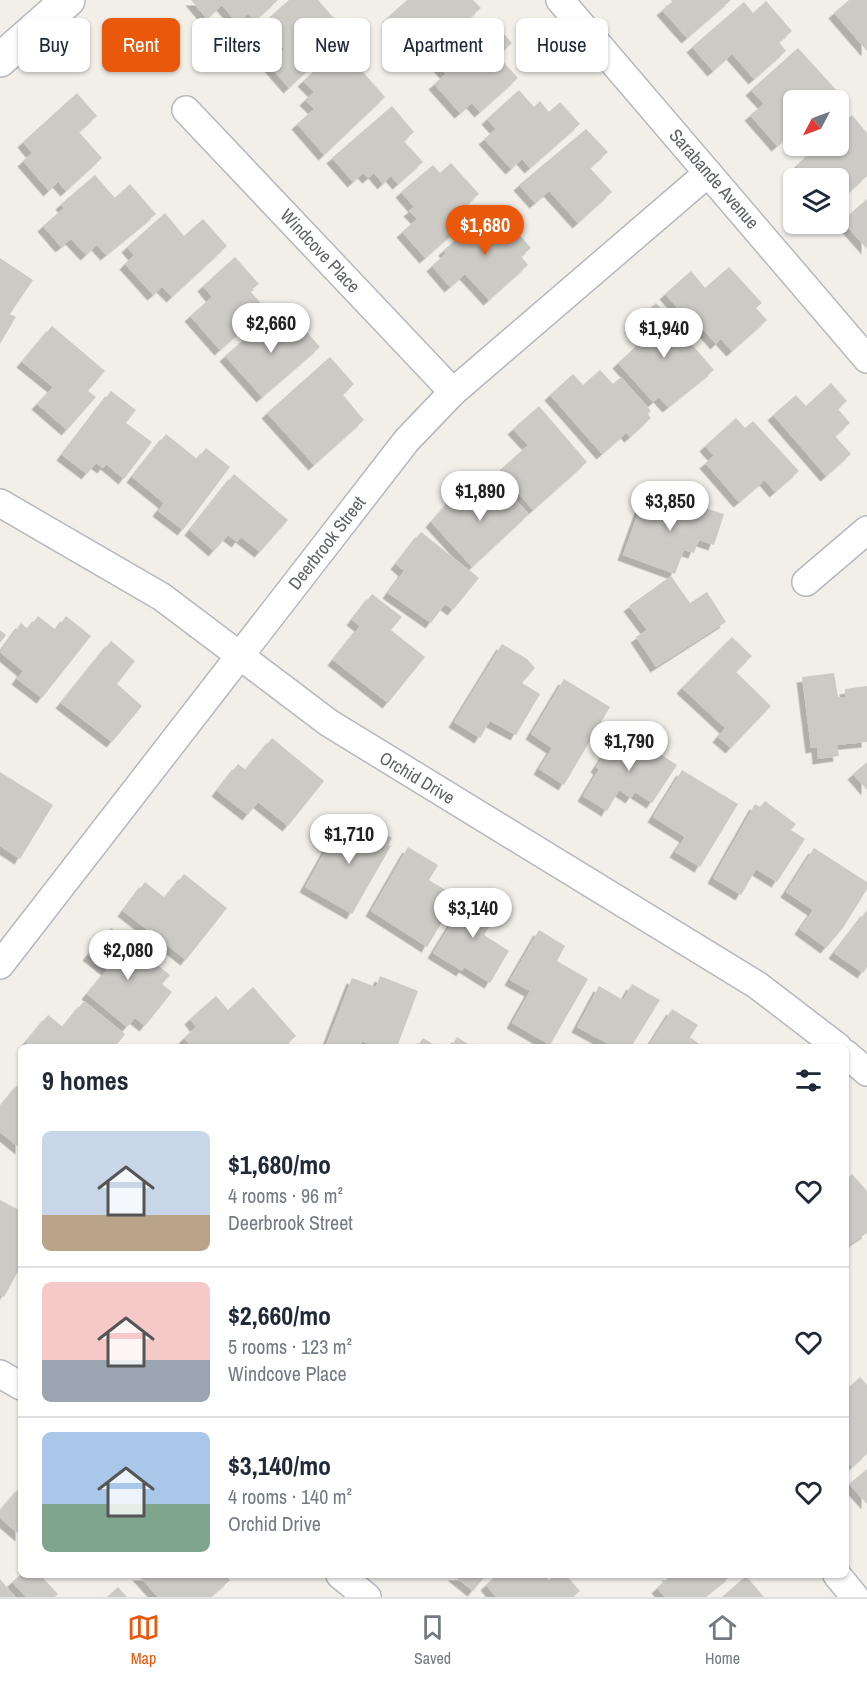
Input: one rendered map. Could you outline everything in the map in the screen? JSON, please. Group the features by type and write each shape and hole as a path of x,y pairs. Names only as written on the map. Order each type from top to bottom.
{"street":[{"path":"0,60 68,0"},
{"name":"Sarabande Avenue","path":"560,0 867,359"},
{"name":"Windcove Place","path":"186,110 453,392"},
{"name":"Deerbrook Street","path":"3,957 407,440 453,392 708,173"},
{"name":"Orchid Drive","path":"0,503 162,597 359,742 757,985 834,1044"},
{"path":"806,582 867,530"},
{"path":"849,1057 867,1072"},
{"path":"839,1578 855,1597"}],"building":[{"path":"191,0 278,0 258,18 252,18 248,14 243,18 233,18 222,5 206,18"},
{"path":"289,0 318,0 334,18 294,18 294,72 306,72 289,88 275,72 282,72 282,51 284,49 282,47 282,18 269,18"},
{"path":"407,0 473,0 481,8 470,18 388,17"},
{"path":"671,0 731,0 687,38 662,10 672,2"},
{"path":"849,0 867,0 867,51 834,13"},
{"path":"766,1 792,31 779,42 786,51 754,79 732,54 713,71 692,47 744,2 753,13"},
{"path":"504,34 512,43 504,50"},
{"path":"798,48 836,90 783,90 783,141 777,146 750,115 764,104 751,90"},
{"path":"504,63 518,78 480,112 472,103 460,113 434,84 446,74 444,72 504,72"},
{"path":"313,72 363,72 385,97 324,155 297,124 314,109 305,100 314,92 303,81"},
{"path":"519,90 534,107 540,101 549,112 560,102 580,124 530,168 522,159 511,169 484,139 496,129 487,119"},
{"path":"77,93 97,116 79,132 102,158 66,191 58,182 49,191 23,161 32,153 23,142"},
{"path":"392,106 414,132 404,141 423,162 398,184 391,176 383,184 374,173 368,178 363,173 353,182 332,158"},
{"path":"852,115 867,133 867,176 849,192 849,168 798,168 796,166 806,156 849,156 849,118"},
{"path":"586,129 608,152 590,168 612,192 578,223 549,191 535,203 519,185"},
{"path":"451,163 479,194 468,204 476,213 425,258 402,232 417,219 409,211 414,207 401,192 433,165 440,173"},
{"path":"95,175 115,198 130,184 156,214 106,255 97,245 86,255 71,239 61,247 43,226 64,208 61,204"},
{"path":"867,199 867,249 849,229 849,215"},
{"path":"165,213 184,236 203,219 227,246 172,297 162,287 153,295 125,264 134,255 127,247"},
{"path":"484,215 492,224 502,215 531,248 521,256 528,265 489,300 465,274 450,287 432,266 446,253 444,250"},
{"path":"235,257 259,284 250,291 266,309 220,350 190,316 212,297 203,286"},
{"path":"0,258 33,280 10,314 16,317 0,344"},
{"path":"729,267 762,303 756,308 767,320 732,351 721,339 716,344 692,317 688,320 665,294 691,271 705,288"},
{"path":"656,303 714,370 668,407 659,397 653,402 618,363 642,341 630,327"},
{"path":"274,313 291,332 300,324 320,347 262,397 225,356"},
{"path":"52,326 105,371 88,391 96,397 67,430 37,404 53,387 22,362"},
{"path":"330,357 354,384 343,395 364,420 314,465 267,413"},
{"path":"600,370 613,384 621,377 651,411 648,414 651,418 630,437 626,433 602,454 550,395 573,374 583,385"},
{"path":"831,383 847,401 838,409 850,423 835,436 851,454 826,476 773,415 796,395 806,406"},
{"path":"111,391 136,410 126,423 152,442 124,479 106,464 103,468 96,463 87,474 62,455"},
{"path":"539,406 587,462 533,510 499,471 528,445 513,429"},
{"path":"736,418 745,428 753,421 799,471 775,492 765,480 739,502 705,463 714,456 705,446"},
{"path":"166,434 197,459 206,448 230,467 183,530 158,511 164,503 132,477"},
{"path":"234,474 288,520 260,552 241,537 237,542 228,535 214,551 190,530"},
{"path":"496,479 529,514 472,567 431,522 452,498 464,509"},
{"path":"646,491 697,510 698,506 724,514 714,545 699,540 694,553 684,550 675,574 623,555"},
{"path":"421,532 479,578 453,610 445,604 431,623 388,593 404,571 396,564"},
{"path":"671,576 690,603 707,592 726,622 656,667 636,637 647,630 629,606"},
{"path":"372,594 402,617 391,630 425,657 388,703 333,660 360,626 352,620"},
{"path":"38,616 56,630 66,616 91,636 42,698 17,679 23,671 0,652 21,623 28,629"},
{"path":"0,630 6,635 0,643"},
{"path":"732,637 752,656 736,672 771,706 731,748 718,737 725,728 682,688"},
{"path":"111,641 135,661 117,684 142,706 112,742 61,703"},
{"path":"502,644 527,659 535,668 522,683 540,694 516,735 490,721 480,738 454,722"},
{"path":"834,673 838,697 845,697 845,689 867,686 867,742 837,745 839,756 818,759 817,747 811,748 802,677"},
{"path":"564,679 610,707 564,785 539,769 552,748 531,734"},
{"path":"621,729 677,765 652,803 635,792 631,798 619,790 607,811 583,796 599,769 596,767"},
{"path":"272,738 324,781 288,826 258,802 248,815 217,791 238,764 246,770"},
{"path":"867,762 867,790 853,774"},
{"path":"682,770 738,804 700,867 675,852 685,837 653,817"},
{"path":"0,772 53,805 20,859 0,846"},
{"path":"765,801 796,824 791,830 805,839 777,882 756,869 741,895 713,878 755,804 760,807"},
{"path":"343,819 365,831 368,825 392,838 388,845 391,846 352,914 305,887"},
{"path":"408,847 438,865 429,880 457,897 427,947 371,911"},
{"path":"814,848 867,882 867,889 843,928 826,948 800,929 813,910 786,892"},
{"path":"184,874 227,908 186,960 123,911 145,882 165,898"},
{"path":"472,889 501,907 484,935 509,951 490,983 464,967 462,971 433,953"},
{"path":"867,910 867,967 863,973 834,953"},
{"path":"111,928 170,975 162,984 172,992 145,1026 135,1018 127,1027 87,994 107,970 88,955"},
{"path":"539,930 565,946 557,961 588,979 551,1044 512,1023 530,991 510,980"},
{"path":"380,976 418,991 398,1044 369,1044 362,1041 361,1044 326,1044 352,978 376,987"},
{"path":"632,984 660,1000 633,1044 608,1044 577,1027 599,986 623,1000"},
{"path":"253,987 296,1036 287,1044 189,1044 184,1038 196,1027 190,1019 216,996 228,1010"},
{"path":"84,1001 125,1034 117,1044 29,1044 26,1042 48,1015 63,1027"},
{"path":"672,1009 698,1025 690,1037 699,1044 650,1044"},
{"path":"457,1037 468,1044 453,1044"},
{"path":"423,1038 433,1044 419,1044"},
{"path":"18,1085 18,1147 0,1132 0,1107"},
{"path":"852,1174 867,1191 867,1233 849,1245 849,1176"},
{"path":"0,1200 18,1209 18,1271 4,1297 0,1295"},
{"path":"860,1377 867,1385 867,1454 852,1467 849,1464 849,1387"},
{"path":"867,1469 867,1504 849,1484"},
{"path":"18,1490 18,1533 0,1518 0,1511"},
{"path":"18,1577 43,1578 58,1594 55,1597 26,1597 12,1582"},
{"path":"141,1578 228,1578 230,1580 211,1597 158,1597"},
{"path":"457,1578 484,1578 473,1591"},
{"path":"494,1578 547,1578 549,1580 569,1578 580,1591 573,1597 496,1597 486,1585"},
{"path":"668,1578 728,1578 704,1597 665,1597 657,1588"},
{"path":"744,1578 748,1578 764,1597 722,1597"},
{"path":"0,1579 15,1597 0,1597"},
{"path":"118,1587 127,1597 107,1597"}]}
